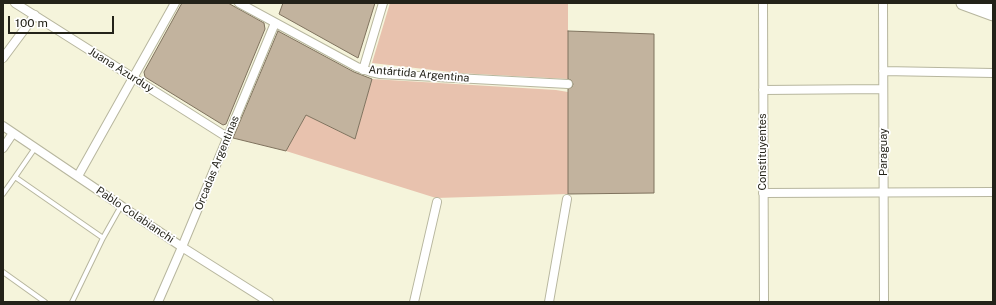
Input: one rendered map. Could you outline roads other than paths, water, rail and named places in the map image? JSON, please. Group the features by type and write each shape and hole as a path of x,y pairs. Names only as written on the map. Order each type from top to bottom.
{"main road":[{"path":"963,3 993,14"}],"street":[{"name":"Juana Azurduy","path":"15,3 228,137"},
{"path":"78,176 175,3"},
{"name":"Antártida Argentina","path":"239,3 363,70 380,74 568,84"},
{"path":"363,70 383,3"},
{"name":"Constituyentes","path":"763,3 764,302"},
{"name":"Paraguay","path":"883,3 884,302"},
{"path":"3,58 35,15"},
{"name":"Orcadas Argentinas","path":"158,302 275,23"},
{"path":"883,71 993,73"},
{"path":"763,90 883,89"},
{"name":"Pablo Colabianchi","path":"3,126 182,247 270,302"},
{"path":"3,148 13,133"},
{"path":"763,193 993,192"},
{"path":"549,302 567,199"},
{"path":"414,302 436,202"}],"lane":[{"path":"3,194 35,148"},
{"path":"15,177 103,238"},
{"path":"72,302 103,238 121,206"},
{"path":"3,272 45,302"}]}
